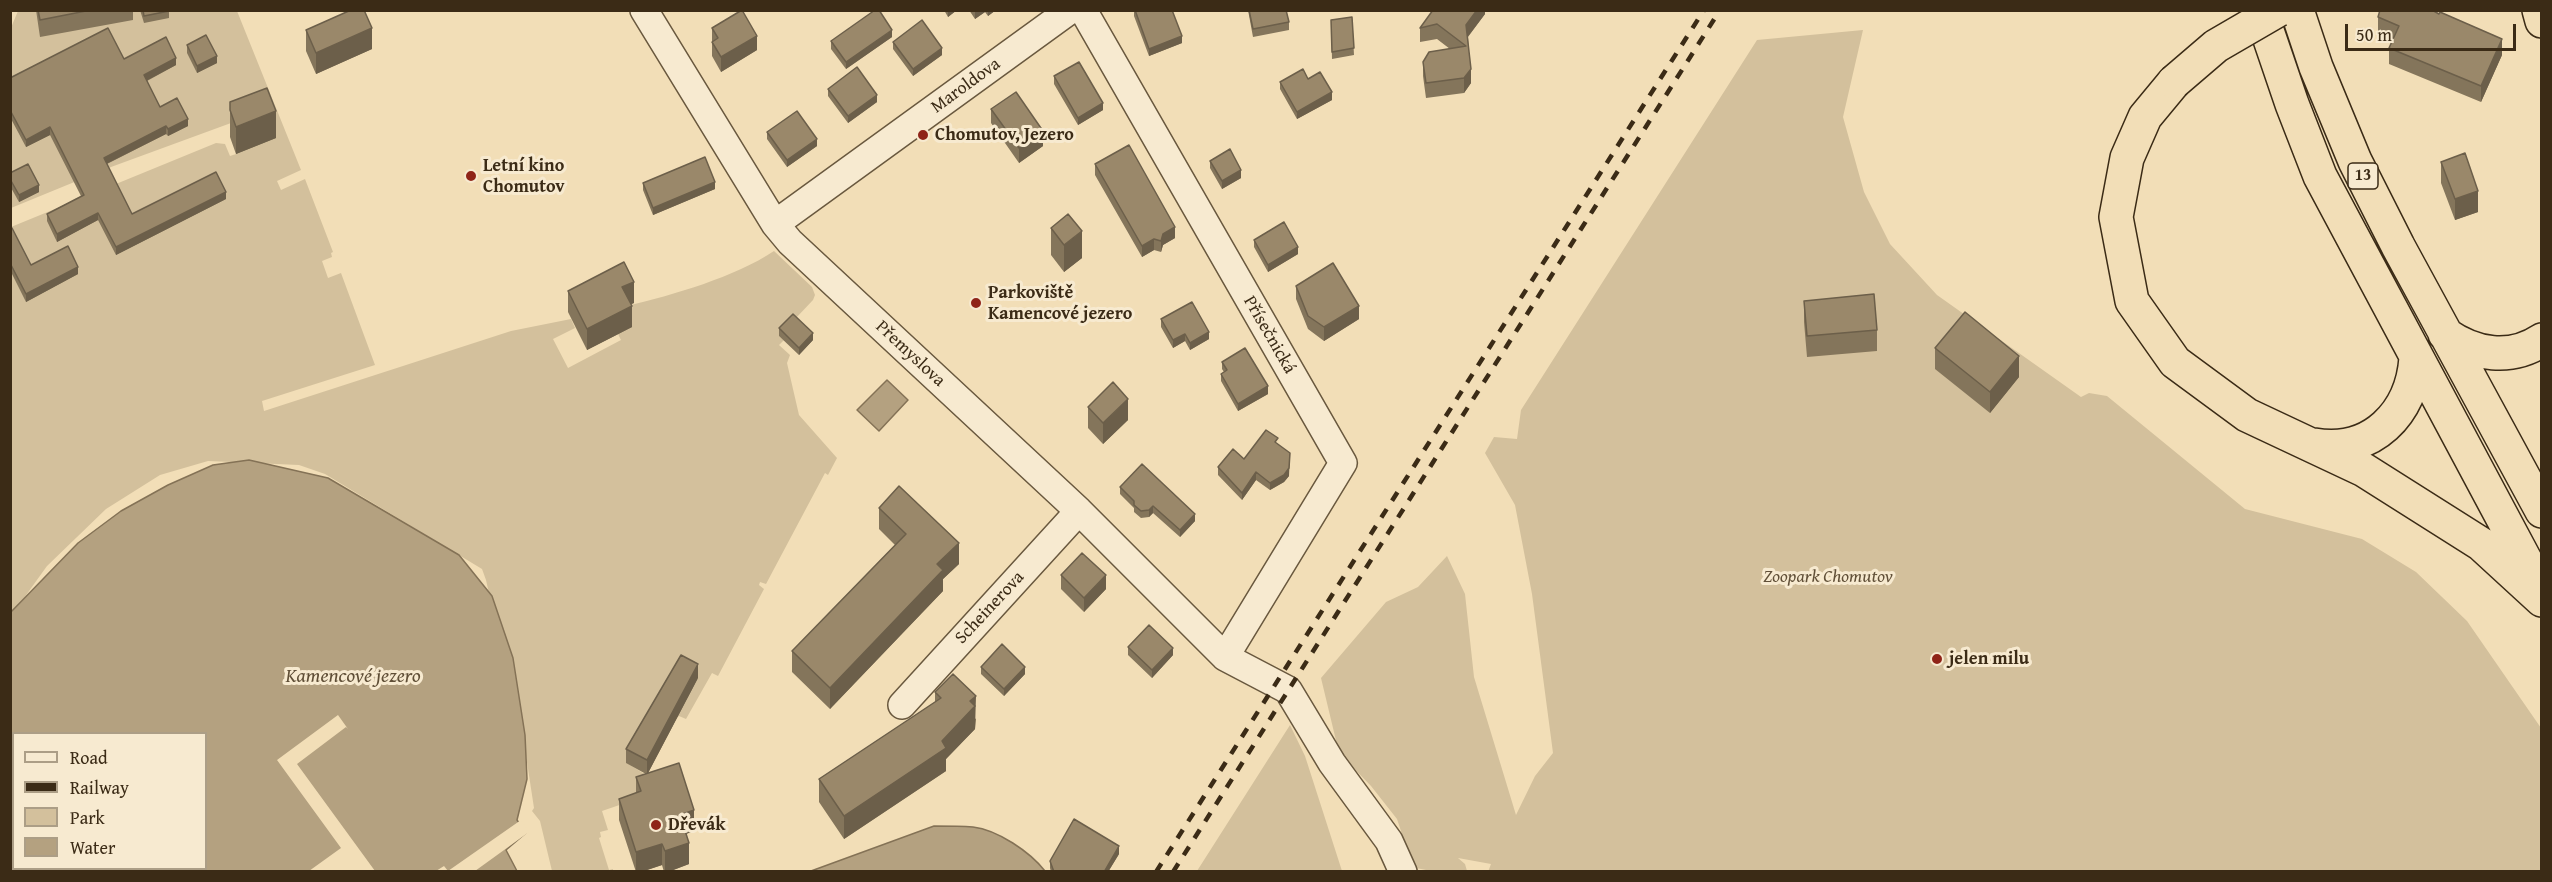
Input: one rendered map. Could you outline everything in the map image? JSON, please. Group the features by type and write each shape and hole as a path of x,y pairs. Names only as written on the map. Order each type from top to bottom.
{"highway":[{"name":"13","path":"2260,10 2292,104 2320,176 2541,590"},
{"path":"2278,10 2216,46 2174,82 2145,117 2127,158 2116,217 2132,301 2175,362 2247,415 2364,470 2481,544 2541,600"},
{"name":"13","path":"2297,10 2316,67 2355,161 2541,511"},
{"path":"2540,10 2541,21"},
{"path":"2445,334 2473,350 2489,353 2520,350 2541,340"},
{"path":"2307,443 2340,446 2372,435 2386,426 2406,401 2415,373 2416,357"}],"street":[{"name":"Přemyslova","path":"644,10 775,224 798,250 1079,511 1225,657 1288,690 1332,763 1389,841 1403,872"},
{"name":"Maroldova","path":"775,224 1070,10"},
{"name":"Přísečnická","path":"1083,10 1343,462 1225,657"},
{"name":"Scheinerova","path":"902,705 1079,511"}],"green space":[{"path":"18,11 237,11 301,170 277,181 281,190 305,179 333,252 332,257 322,261 328,278 341,273 375,365 262,401 264,411 511,331 571,319 575,328 553,339 568,368 621,340 618,334 627,306 683,291 722,277 774,251 812,287 815,295 813,300 779,336 784,340 779,345 790,355 787,363 799,415 837,458 828,475 825,473 766,584 760,582 759,585 764,589 718,676 712,673 686,719 679,716 627,763 646,775 648,772 653,775 637,799 602,811 608,830 600,832 601,837 599,838 609,870 613,869 613,871 552,871 540,821 532,811 534,808 510,651 502,651 482,569 325,474 299,465 208,461 160,475 106,509 47,566 11,616 11,227 216,143 225,144 230,156 236,154 231,123 111,167 11,208 10,30"},
{"name":"Zoopark Chomutov","path":"1863,30 1843,117 1864,192 1890,244 1937,295 2081,397 2089,393 2107,396 2245,509 2362,539 2416,572 2467,621 2541,728 2541,871 1488,872 1491,864 1458,858 1465,864 1467,871 1431,871 1416,868 1411,861 1397,819 1371,786 1339,753 1321,678 1386,602 1418,587 1447,556 1465,594 1474,677 1516,815 1535,776 1553,753 1532,594 1515,505 1485,453 1494,437 1517,439 1521,410 1757,40"},
{"path":"1290,725 1305,756 1342,871 1197,871"}],"water":[{"path":"887,380 908,400 879,431 857,410"},
{"name":"Kamencové jezero","path":"249,460 328,478 459,555 492,596 513,658 525,735 527,779 517,820 526,833 506,850 517,871 11,871 10,613 78,543 121,511 168,485 213,465"},
{"path":"934,826 973,827 993,832 1022,850 1045,871 811,871"}],"pier":[{"path":"338,715 348,729 346,727 297,764 375,871 309,871 341,848 277,760"},
{"path":"521,820 529,832 475,871 448,871"},
{"path":"444,866 448,871 436,871"}],"building":[{"path":"38,10 91,10 40,20"},
{"path":"143,10 169,10 169,11 144,16"},
{"path":"351,10 364,10 372,28 316,53 306,30"},
{"path":"742,10 757,36 721,57 712,42 718,38 712,28"},
{"path":"875,10 879,10 892,30 846,62 831,41"},
{"path":"1135,10 1172,10 1182,36 1149,49"},
{"path":"1249,10 1286,10 1289,22 1253,29"},
{"path":"1433,10 1477,10 1466,25 1471,69 1464,78 1426,83 1423,62 1429,52 1466,46 1437,24 1420,28"},
{"path":"2380,10 2432,10 2502,39 2481,86 2389,48 2399,26 2378,17"},
{"path":"1352,17 1354,48 1332,52 1331,20"},
{"path":"922,20 942,48 913,69 893,42"},
{"path":"108,28 124,59 166,37 176,58 144,75 160,107 177,98 188,119 168,129 166,126 104,158 132,214 216,172 226,192 116,247 98,213 57,234 47,214 84,195 50,127 26,140 10,110 10,78"},
{"path":"206,35 217,56 197,66 187,45"},
{"path":"1079,62 1103,103 1078,118 1054,76"},
{"path":"857,67 877,95 848,116 828,89"},
{"path":"1303,69 1308,79 1320,72 1332,92 1297,112 1280,82"},
{"path":"267,88 276,111 236,127 230,110 230,102"},
{"path":"1016,92 1043,131 1019,148 991,109"},
{"path":"797,111 817,139 787,160 767,132"},
{"path":"1129,145 1175,227 1163,234 1161,241 1154,239 1142,246 1095,164"},
{"path":"1230,149 1241,170 1222,181 1210,161"},
{"path":"2465,153 2478,191 2455,199 2441,162"},
{"path":"705,157 715,182 653,208 643,183"},
{"path":"28,164 39,185 19,195 10,179 10,173"},
{"path":"1068,214 1082,231 1064,245 1051,228"},
{"path":"1284,222 1298,247 1268,265 1254,240"},
{"path":"12,228 31,265 68,246 78,267 26,294 10,263 10,229"},
{"path":"624,262 634,282 622,287 632,306 587,329 568,291"},
{"path":"1333,263 1359,306 1324,327 1308,316 1296,286"},
{"path":"1874,294 1877,330 1807,336 1804,301"},
{"path":"1192,302 1209,332 1190,343 1185,334 1173,340 1161,319"},
{"path":"1965,312 2019,356 1990,392 1935,348"},
{"path":"793,314 813,333 799,348 779,328"},
{"path":"1245,348 1268,386 1238,404 1221,374 1227,370 1222,362"},
{"path":"1113,382 1128,399 1103,423 1088,407"},
{"path":"1266,430 1278,438 1275,442 1290,453 1289,468 1284,475 1270,483 1256,472 1242,493 1218,467 1233,449 1244,459"},
{"path":"1142,464 1195,514 1180,530 1153,506 1149,510 1141,511 1120,487"},
{"path":"899,486 959,543 937,564 943,570 830,688 792,651 906,534 879,508"},
{"path":"1082,553 1106,575 1084,598 1061,575"},
{"path":"1149,625 1173,648 1152,670 1128,647"},
{"path":"1002,644 1025,667 1004,689 981,667"},
{"path":"681,655 698,664 647,760 626,749"},
{"path":"953,674 976,696 970,701 975,706 942,741 946,748 844,816 819,779 941,698 935,692"},
{"name":"Dřevák","path":"679,763 694,810 680,815 689,843 665,851 662,844 636,852 619,799 641,791 636,777"},
{"path":"1074,819 1119,846 1104,872 1054,872 1050,861"}],"railway":[{"path":"1156,872 1704,10"},
{"path":"1173,872 1720,10"}],"place":[{"name":"Chomutov, Jezero","path":"923,135"},
{"name":"Letní kino Chomutov","path":"471,176"},
{"name":"Parkoviště Kamencové jezero","path":"976,303"},
{"name":"jelen milu","path":"1937,659"},
{"name":"Dřevák","path":"656,825"}]}
